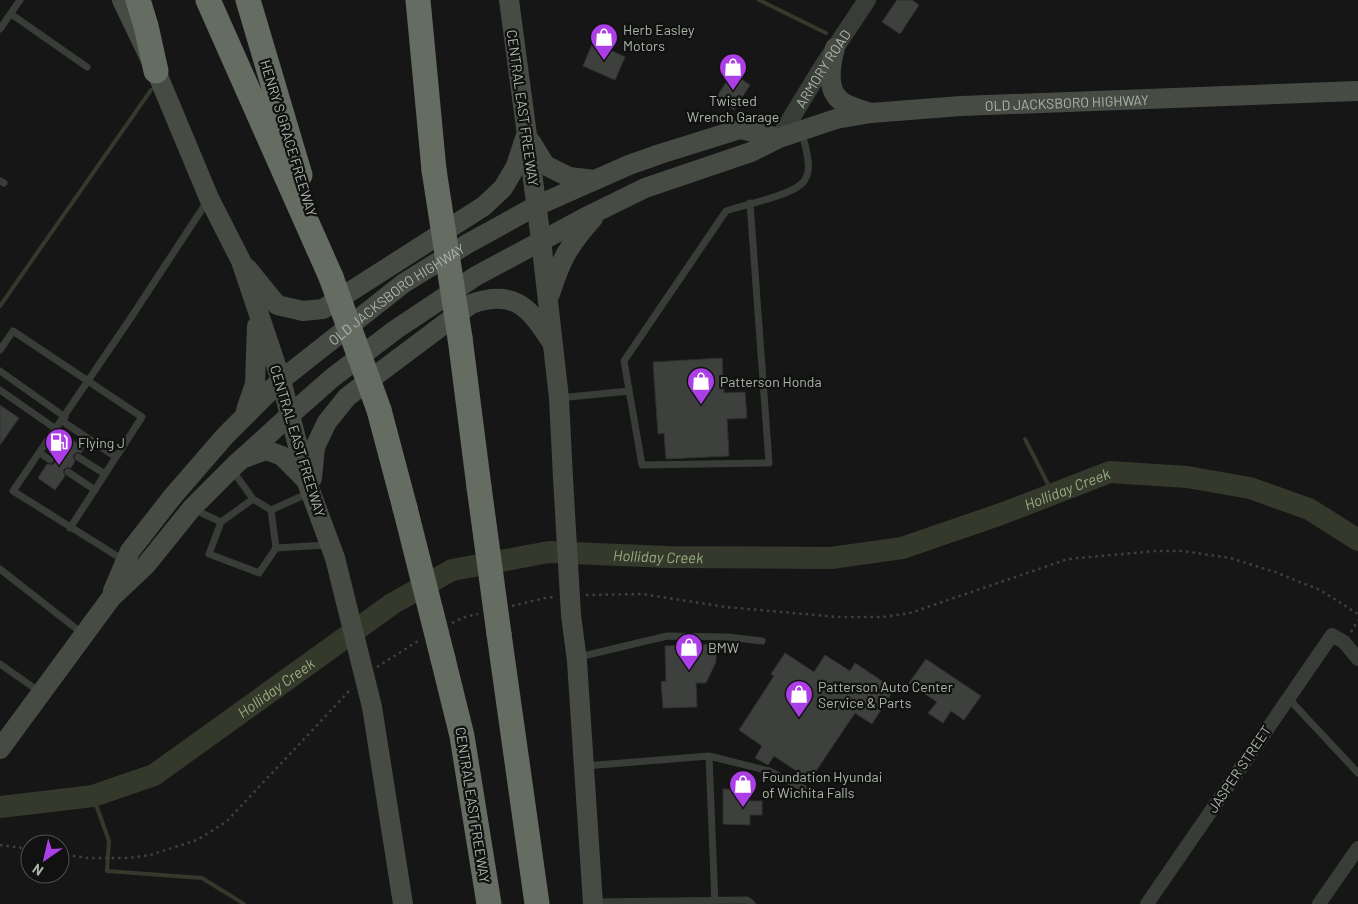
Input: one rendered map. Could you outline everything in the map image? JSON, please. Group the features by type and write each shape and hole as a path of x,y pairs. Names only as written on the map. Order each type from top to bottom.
{"highway":[{"path":"138,0 156,71"},
{"name":"CENTRAL EAST FREEWAY","path":"208,0 331,277 379,410 462,736 489,904"},
{"name":"HENRY S GRACE FREEWAY","path":"248,0 331,277"},
{"path":"402,0 426,75"},
{"path":"418,0 434,170 460,338 537,901"}],"main road":[{"name":"CENTRAL EAST FREEWAY","path":"122,0 156,71 209,198 241,261 281,380 309,487 332,552 372,707 402,904"},
{"name":"CENTRAL EAST FREEWAY","path":"509,0 541,240 559,398 571,616 576,657 593,903"},
{"path":"835,48 830,69 832,87 840,100 871,113"},
{"name":"OLD JACKSBORO HIGHWAY","path":"0,749 111,598 146,565 192,508 237,464 332,378 395,330 476,276 541,240 645,188 751,152 779,138 802,130 836,119 871,113 961,106 1358,91"},
{"name":"OLD JACKSBORO HIGHWAY","path":"111,598 130,551 173,496 243,416 281,380 404,283 467,244 536,206 660,154 740,129 779,138"},
{"path":"526,134 545,165 569,176 595,180"},
{"path":"241,261 277,305 303,311 323,309 484,206 503,188 516,166 526,134"},
{"path":"548,300 559,266 574,240 602,209"},
{"path":"309,487 315,447 327,422 347,396 471,304 485,299 503,298 521,304 539,322 552,342"},
{"path":"243,416 255,384 257,311"},
{"path":"237,464 266,450 282,456 309,487"}],"street":[{"name":"ARMORY ROAD","path":"779,138 867,0"},
{"name":"JASPER STREET","path":"1147,904 1332,635 1344,642 1358,659"},
{"path":"1319,904 1358,848"}],"lane":[{"path":"0,29 20,0"},
{"path":"10,14 87,67"},
{"path":"750,203 769,463 642,465 624,361 726,211 750,203 790,191 802,184 808,174 809,164 802,130"},
{"path":"126,562 13,491 63,419 209,198"},
{"path":"0,350 13,332 142,417 70,528"},
{"path":"0,371 116,457"},
{"path":"0,390 56,429"},
{"path":"559,398 629,391"},
{"path":"50,438 61,445"},
{"path":"40,453 50,460"},
{"path":"78,457 105,474"},
{"path":"237,464 253,499 271,510"},
{"path":"68,472 95,490"},
{"path":"271,510 309,487"},
{"path":"253,499 220,522 209,554 259,573 276,548 271,510"},
{"path":"192,508 220,522"},
{"path":"276,548 332,552"},
{"path":"0,569 84,634"},
{"path":"576,657 667,636 728,637 762,641"},
{"path":"0,664 41,692"},
{"path":"1288,698 1358,773"},
{"path":"709,756 714,902"},
{"path":"584,766 709,756 769,771 803,788"},
{"path":"593,903 747,900 752,904"}],"path":[{"path":"1104,555 1183,551 1230,558 1275,572 1320,590 1358,614"},
{"path":"0,844 20,847"},
{"path":"70,855 88,858 129,858"}],"building":[{"path":"897,0 912,0 919,5 900,34 882,22"},
{"name":"Herb Easley Motors","path":"593,42 625,57 615,80 583,66"},
{"name":"Twisted Wrench Garage","path":"732,73 750,85 734,110 716,98"},
{"name":"Patterson Honda","path":"722,358 724,393 745,392 747,418 727,419 729,456 666,459 664,433 658,434 653,362"},
{"path":"0,405 19,418 0,445"},
{"name":"Flying J","path":"67,436 84,448 81,453 74,454 75,461 71,468 64,469 65,476 55,490 38,478 47,464 52,465 55,463 53,456 58,449 65,448 64,440"},
{"name":"BMW","path":"716,644 716,662 706,683 696,683 697,707 663,708 661,682 666,681 665,646"},
{"name":"Patterson Auto Center Service & Parts","path":"785,653 814,672 825,655 850,671 855,663 894,689 872,724 855,713 810,780 774,756 768,765 755,758 762,746 739,730 774,676 771,674"},
{"path":"926,659 981,696 964,720 951,711 943,723 928,713 937,702 909,683"},
{"name":"Foundation Hyundai of Wichita Falls","path":"723,789 750,790 750,801 762,801 762,815 750,815 750,825 723,824"}],"waterway":[{"path":"759,0 826,33"},
{"path":"0,306 151,90"},
{"path":"1025,439 1053,494"},
{"name":"Holliday Creek","path":"0,807 93,796 154,775 392,604 452,570 549,552 667,557 831,558 902,548 1001,514 1110,472 1187,477 1250,488 1309,509 1358,540"},
{"path":"93,796 109,841 107,871 202,878 244,904"}],"place":[{"name":"Herb Easley Motors","path":"604,61"},
{"name":"Twisted Wrench Garage","path":"733,91"},
{"name":"Patterson Honda","path":"701,405"},
{"name":"Flying J","path":"59,466"},
{"name":"BMW","path":"689,671"},
{"name":"Patterson Auto Center Service & Parts","path":"799,718"},
{"name":"Foundation Hyundai of Wichita Falls","path":"743,808"}]}
